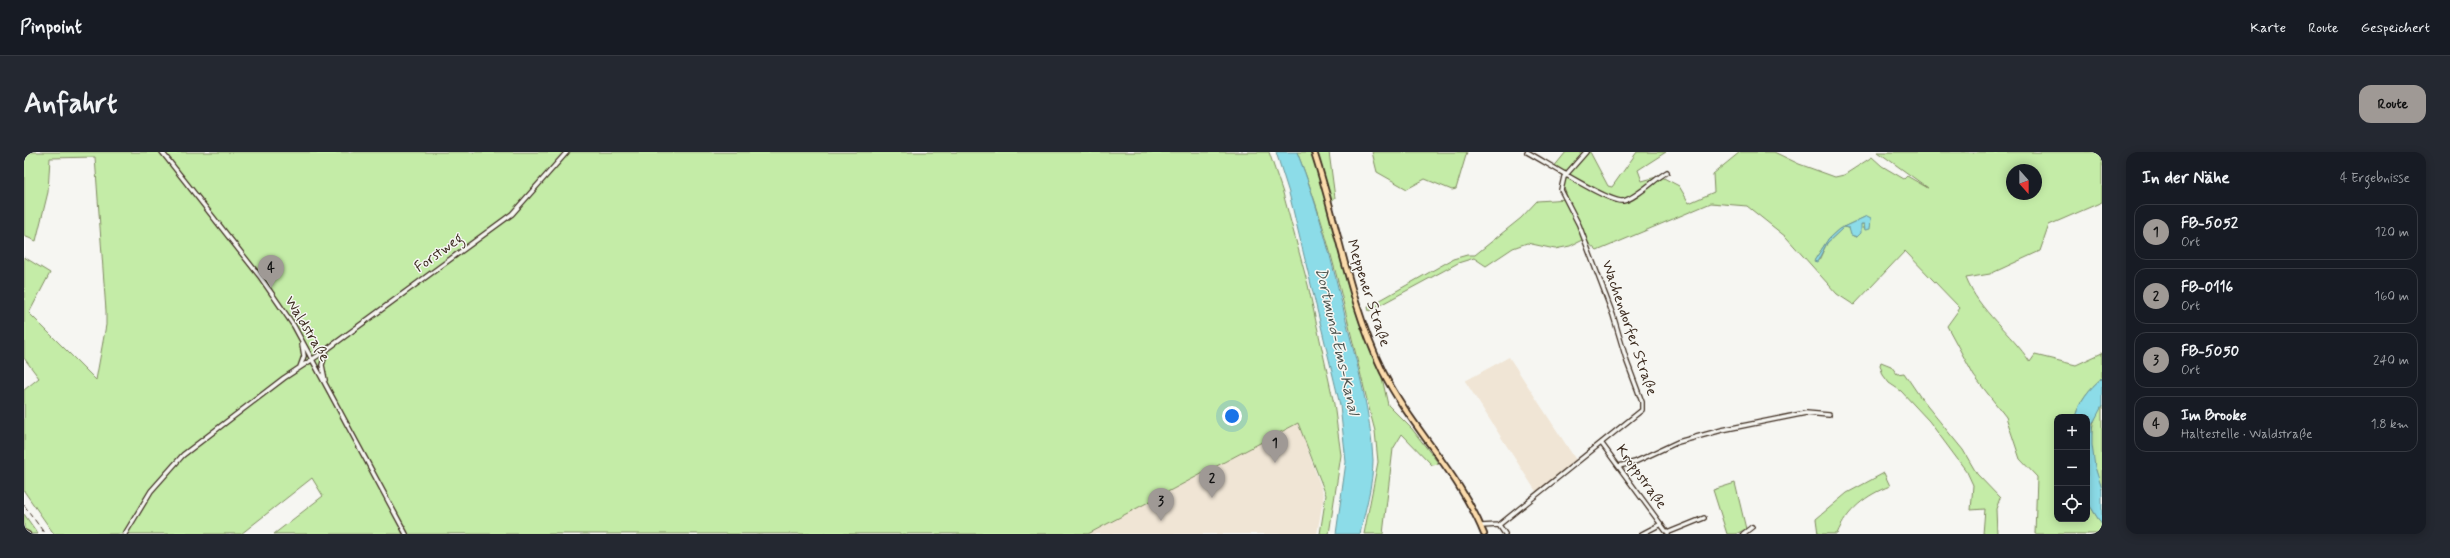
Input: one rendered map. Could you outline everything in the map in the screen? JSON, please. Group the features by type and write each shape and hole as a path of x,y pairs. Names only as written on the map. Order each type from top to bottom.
{"main road":[{"name":"Meppener Straße","path":"1314,152 1358,309 1375,354 1398,398 1460,486 1484,534"}],"street":[{"name":"Waldstraße","path":"162,152 261,278 300,337 406,534"},
{"name":"Forstweg","path":"125,534 151,491 183,455 299,368 313,360 512,214 567,152"},
{"path":"1527,152 1604,196 1623,201 1633,197 1666,172"},
{"path":"1566,173 1586,152"},
{"name":"Wachendorfer Straße","path":"1499,525 1639,415 1643,406 1608,301 1579,225 1561,190 1562,181 1566,173"},
{"path":"299,368 304,356 300,337"},
{"path":"327,386 322,365 324,356 328,349"},
{"path":"1619,466 1635,462 1678,442 1722,430 1806,413 1829,414"},
{"name":"Kroppstraße","path":"1602,444 1667,534"},
{"path":"1667,534 1704,518"},
{"name":"Kroppstraße","path":"1642,534 1661,524"},
{"path":"1481,526 1499,525 1505,534"},
{"path":"1743,534 1752,527"},
{"path":"24,532 28,534"}],"shaded area":[{"path":"1509,357 1576,460 1537,493 1465,381"},
{"path":"1298,423 1324,495 1317,534 1088,534"}],"green space":[{"path":"24,152 1269,152 1283,193 1308,285 1334,404 1341,455 1329,534 1320,534 1326,495 1298,423 1088,534 274,534 323,496 312,478 241,534 54,534 24,491 24,390 39,378 24,358 24,257 50,273 29,313 96,380 106,325 106,311 95,157 50,158 48,192 36,241 24,236"},
{"path":"1297,152 1329,152 1335,198 1327,204 1329,213 1349,287 1381,373 1388,405 1412,429 1439,464 1432,465 1402,434 1393,449 1383,534 1364,534 1378,462 1375,431 1331,255 1310,186"},
{"path":"1372,152 1467,152 1456,189 1452,190 1425,179 1407,189 1377,172"},
{"path":"1566,152 1590,152 1608,186 1612,187 1637,152 1666,152 1638,170 1642,181 1660,176 1679,186 1689,203 1714,192 1713,174 1740,152 1774,152 1799,164 1835,177 1844,175 1872,157 1882,166 1904,179 1907,176 1928,188 1878,152 2102,152 2102,202 2049,225 2040,251 1990,274 1966,278 1979,301 2030,362 2035,355 2076,365 2102,353 2102,378 2086,395 2076,414 2054,414 2054,522 2090,522 2090,506 2102,525 2102,534 2035,534 2037,477 2020,459 2006,417 1974,376 1947,326 1960,308 1905,251 1854,305 1837,294 1786,237 1747,206 1711,203 1597,251 1584,239 1570,246 1555,249 1527,243 1513,248 1486,266 1474,258 1458,263 1369,311 1368,307 1453,259 1467,255 1475,255 1521,218 1537,201 1568,199 1563,185 1565,179 1584,155 1562,176 1553,168","holes":["1865,217 1870,222 1870,227 1864,229 1864,224 1861,224 1857,237 1853,236 1849,228 1844,227 1827,243 1819,260 1814,261 1829,238 1839,229"]},
{"path":"1881,362 1891,366 1897,374 1904,373 1923,401 1963,450 1977,474 2000,498 1996,509 1997,534 1983,534 1985,509 1971,510 1973,485 1967,472 1929,421 1901,391 1889,383 1883,375 1880,365"},
{"path":"2102,406 2102,489 2095,469 2091,436 2096,415"},
{"path":"1884,473 1890,486 1873,494 1858,504 1841,525 1837,534 1818,534 1816,519 1847,493"},
{"path":"1735,483 1746,529 1736,534 1727,534 1713,490"},
{"path":"24,514 38,534 24,534"}],"water":[{"name":"Dortmund-Ems-Kanal","path":"1276,152 1297,152 1305,173 1330,256 1363,389 1372,442 1373,469 1360,534 1336,534 1346,462 1340,405 1289,193"},
{"path":"1867,216 1871,218 1870,229 1865,230 1864,224 1861,224 1861,233 1857,237 1851,235 1849,228 1844,227 1827,243 1817,262 1814,261 1829,238 1839,229"},
{"path":"2102,378 2102,406 2092,425 2092,445 2095,467 2102,489 2102,525 2090,506 2090,414 2076,414 2080,405 2093,386"}],"railway":[{"path":"24,505 45,534"}],"place":[{"name":"Im Brooke","path":"271,288"},
{"name":"FB-5052","path":"1275,463"},
{"name":"FB-0116","path":"1212,498"},
{"name":"FB-5050","path":"1161,521"}]}
